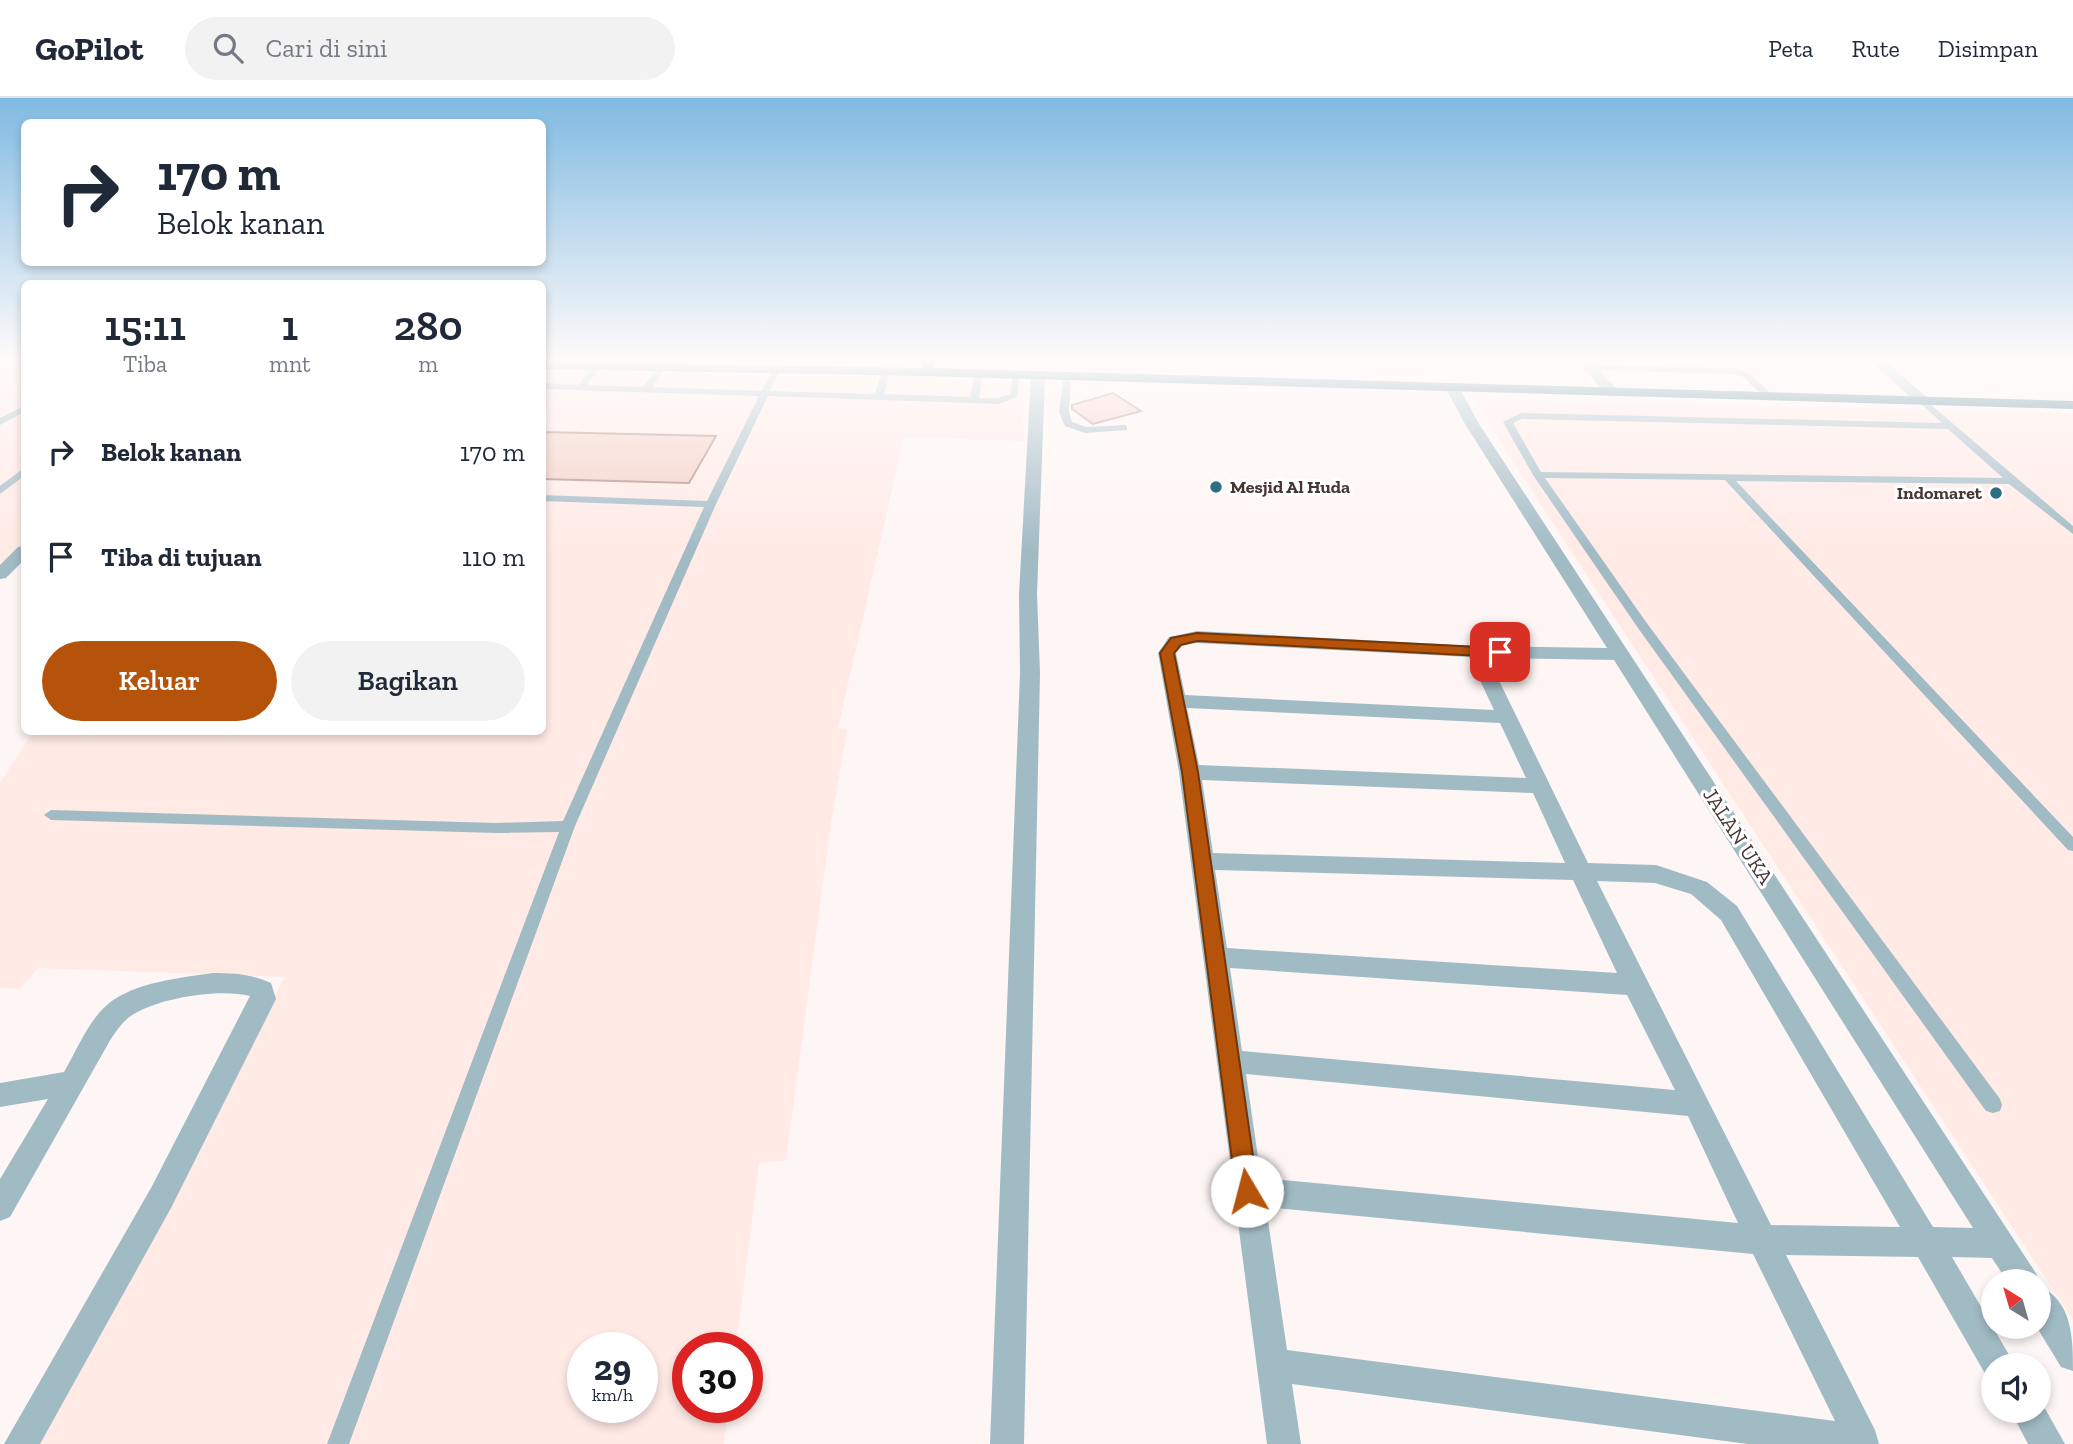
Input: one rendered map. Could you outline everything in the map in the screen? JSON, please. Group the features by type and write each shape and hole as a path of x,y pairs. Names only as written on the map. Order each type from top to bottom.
{"street":[{"path":"1007,1444 1029,687 1027,425"},
{"name":"JALAN UKA","path":"1473,425 2017,1269"},
{"path":"0,574 21,554"},
{"path":"1284,1444 1190,772 1167,653 1176,641 1185,638 1475,652 1621,654"},
{"path":"1475,652 1542,786 1635,985 1864,1443"},
{"path":"1177,701 1508,717"},
{"path":"1190,772 1542,786"},
{"path":"1202,861 1656,874 1678,880 1713,897 1729,914 1992,1353"},
{"path":"1215,957 1635,985"},
{"path":"0,1207 111,1018 128,1003 152,994 200,986 242,982 262,990 263,999 161,1198 21,1444"},
{"path":"1229,1061 1696,1104"},
{"path":"0,1095 72,1083"},
{"path":"1247,1191 1762,1240 2000,1243"},
{"path":"2051,1321 2073,1355"},
{"path":"1274,1365 1864,1443"},
{"path":"2035,1423 2048,1444"}],"lane":[{"path":"338,1444 568,826 748,425"},
{"path":"1073,425 1085,430 1124,428"},
{"path":"1508,425 1538,475 1642,625 1993,1105"},
{"path":"1885,425 1950,426 2073,531"},
{"path":"0,491 21,474"},
{"path":"1538,475 2012,481"},
{"path":"1727,477 2073,846"},
{"path":"546,498 711,504"},
{"path":"51,816 496,828 568,826"}],"shaded area":[{"path":"0,425 21,425 21,547 0,568"},
{"path":"546,425 1023,425 1024,441 904,437 838,728 847,729 831,823 786,1160 759,1163 738,1332 672,1332 672,1423 726,1423 724,1444 31,1444 285,977 38,968 20,989 0,988 0,783 31,735 546,735"},
{"path":"1491,425 2073,425 2073,1320 2051,1286 2051,1269 2040,1269"}],"building":[{"path":"546,432 716,436 689,483 546,479"}],"place":[{"name":"Mesjid Al Huda","path":"1216,487"},
{"name":"Indomaret","path":"1996,493"}],"route":[{"path":"1247,1191 1190,772 1167,653 1176,641 1197,637 1500,652"}]}
